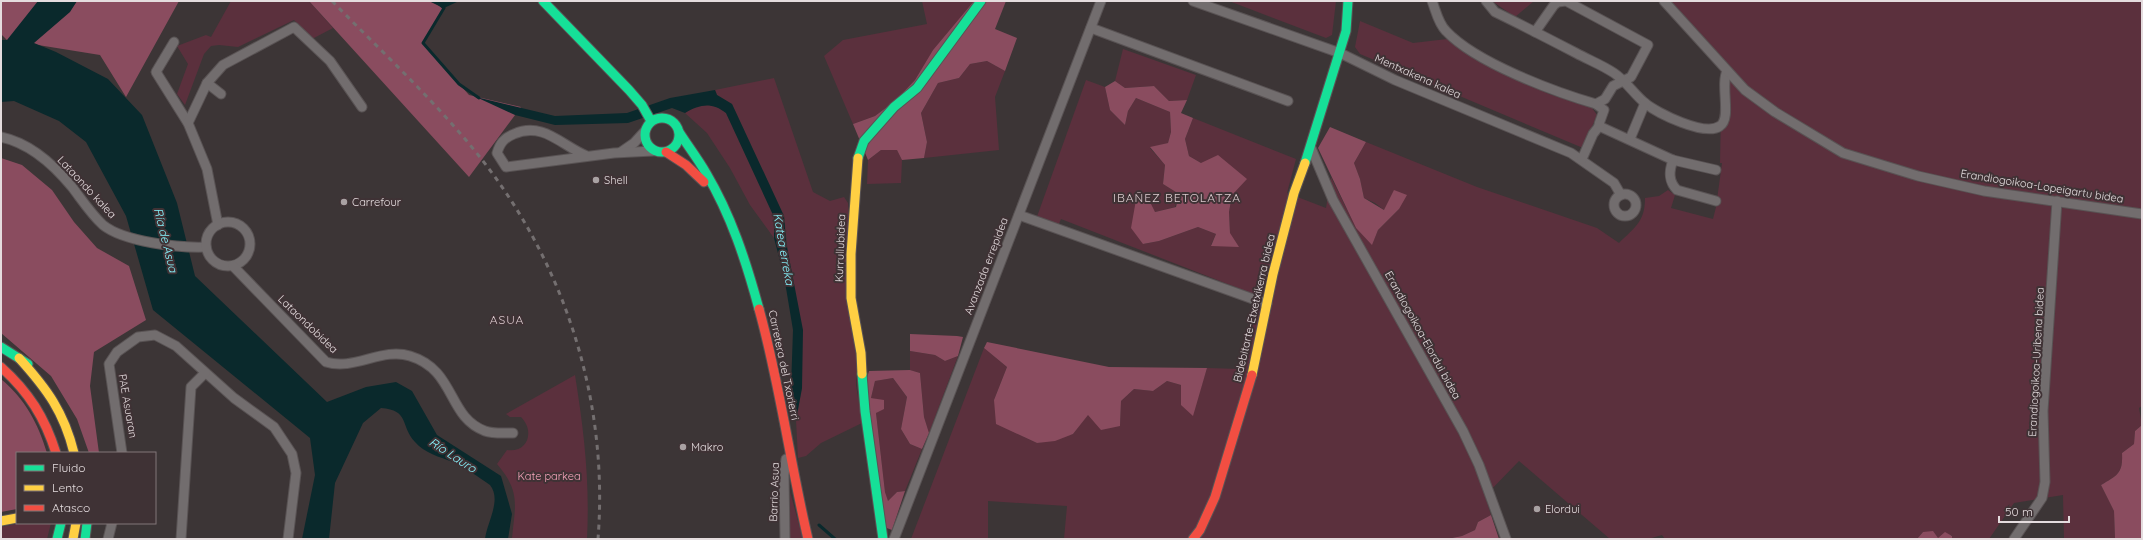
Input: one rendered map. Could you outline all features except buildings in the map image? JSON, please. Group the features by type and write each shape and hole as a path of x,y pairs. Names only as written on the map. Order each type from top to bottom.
{"main road":[{"path":"543,1 551,5 609,68 642,105 651,122"},
{"name":"Kurrullubidea","path":"883,539 865,411 861,353 851,298 851,254 857,162 864,141 894,107 917,88 981,1"},
{"name":"Bidebitarte-Etxetxikerra bidea","path":"1193,539 1200,530 1215,497 1255,365 1267,304 1294,193 1310,148 1346,31 1348,1"},
{"path":"609,68 636,89 677,127 679,132 675,147 666,152 654,151 645,140 645,131 651,122 656,119 668,119"},
{"name":"Carretera del Txorierri","path":"679,132 706,173 737,237 758,303 776,379 788,446 808,539"},
{"name":"Carretera del Txorierri","path":"666,152 697,174 719,201"},
{"path":"1,347 36,370 52,387 66,409 83,452"},
{"path":"19,358 57,403 69,431 74,452"},
{"path":"1,360 24,374 46,400 58,421 66,452"},
{"path":"1,367 21,384 38,405 50,430 56,452"},
{"path":"1,521 16,518"},
{"path":"57,539 61,524"},
{"path":"73,539 76,524"},
{"path":"85,539 87,524"}],"street":[{"name":"Avanzada errepidea","path":"894,539 1091,28 1100,1"},
{"name":"Mentxakena kalea","path":"1193,1 1340,53 1395,80 1572,153 1614,184 1621,195"},
{"path":"1432,1 1440,23 1446,32 1464,46 1536,83 1596,104 1604,110 1600,125 1593,134 1582,160"},
{"path":"1486,1 1495,12 1614,73 1646,103 1676,120 1697,127 1715,129 1723,124 1726,116 1724,86 1727,71"},
{"path":"1535,32 1558,2 1566,1 1648,46 1632,77 1614,86 1605,98 1596,104"},
{"name":"Erandiogoikoa-Lopeigartu bidea","path":"1664,1 1745,90 1775,112 1843,153 1918,176 1984,191 2142,214"},
{"path":"188,123 207,83 223,66 294,27 330,61 362,107"},
{"path":"1091,28 1288,101"},
{"path":"174,42 156,72 188,123 207,169 218,225"},
{"path":"207,83 221,94"},
{"path":"1630,140 1646,103"},
{"path":"1600,125 1672,160 1716,170"},
{"path":"587,156 572,150 547,133 532,130 522,130 509,136 500,144 497,153 506,167 621,152 654,151"},
{"path":"621,152 634,143 645,131"},
{"name":"Lataondo kalea","path":"1,137 33,151 47,162 71,186 104,225 122,236 188,248 206,247"},
{"name":"Erandiogoikoa-Elordui bidea","path":"1310,148 1333,200 1462,430 1479,465 1506,539"},
{"path":"1672,160 1670,169 1671,180 1678,190 1716,200"},
{"name":"Erandiogoikoa-Uribena bidea","path":"2014,539 2042,498 2045,482 2043,411 2057,201"},
{"path":"1019,215 1267,304"},
{"path":"231,223 238,225 248,235 250,242 247,254 239,263 233,266 226,266 212,260 206,247 208,234 218,225 231,223"},
{"name":"Lataondobidea","path":"233,266 326,362 336,365 394,353 410,356 438,372 448,386 466,419 487,432 513,433"},
{"name":"PAE Asuaran","path":"122,452 109,364 117,352 138,337 155,335 176,346 234,398 274,427 292,454 296,473 288,539"},
{"path":"181,539 191,387 205,373"},
{"name":"Barrio Asua","path":"785,539 784,475 788,446"},
{"path":"108,539 112,524"}],"green space":[{"path":"231,1 309,1 333,28 312,39 294,20 238,47 219,45 211,46 204,54 185,105 177,94 188,64 177,46 206,35 211,37"},
{"path":"922,1 974,1 933,50 915,80 895,101 875,116 853,124 824,56 843,40 927,24"},
{"path":"1229,1 1336,1 1332,35 1326,38"},
{"path":"1492,1 1534,1 1515,17"},
{"path":"1669,1 2142,1 2142,406 2139,408 2142,425 2135,431 2134,444 2122,453 2122,465 2118,473 2112,479 2101,485 2114,511 2115,539 2064,539 2063,495 2014,503 1989,539 1952,539 1952,535 1938,539 1923,532 1917,539 1665,539 1662,535 1648,539 1610,539 1519,461 1485,496 1491,515 1478,522 1475,530 1462,536 1447,539 1064,539 1067,506 988,501 988,539 911,539 984,348 1007,367 994,400 1018,434 1037,443 1073,434 1088,414 1120,426 1121,401 1134,389 1153,391 1167,381 1181,385 1181,405 1198,397 1207,368 1240,369 1255,312 1261,297 1061,219 1055,233 1034,225 1086,80 1105,87 1110,110 1125,125 1128,111 1136,98 1170,112 1171,132 1168,143 1150,148 1165,165 1163,184 1179,194 1175,207 1155,212 1143,244 1159,241 1198,227 1216,234 1211,245 1230,233 1229,212 1232,195 1201,163 1189,156 1185,139 1193,118 1296,159 1287,193 1326,208 1331,177 1356,228 1372,244 1378,230 1399,209 1384,210 1375,203 1364,198 1360,179 1354,163 1366,142 1477,187 1597,228 1619,243 1641,219 1645,206 1645,198 1659,196 1668,190 1675,195 1671,208 1713,219 1716,207 1722,163 1720,163 1722,58"},
{"path":"1360,21 1413,43 1447,39 1479,59 1516,79 1549,94 1592,108 1597,115 1583,148 1360,54 1355,47"},
{"path":"1123,49 1196,75 1187,100 1169,101 1154,86 1125,88 1115,81"},
{"path":"987,61 1005,71 995,97 999,150 924,158 927,142 921,113 938,83 959,78 970,64"},
{"path":"774,78 813,192 830,201 844,197 848,203 857,353 856,385 862,423 821,443 806,456 798,458 796,420 802,388 784,216 732,104 717,95 715,90"},
{"path":"707,105 719,107 726,113 774,217 774,238 750,205 730,168 707,133 685,113 696,106"},
{"path":"881,150 897,150 902,160 901,183 867,184 868,160"},
{"path":"910,351 935,355 945,361 958,356 929,433 924,417 920,373 910,370"},
{"name":"Kate parkea","path":"575,375 586,457 588,497 587,539 512,539 515,499 510,483 497,464 507,450 514,450 524,445 527,440 528,428 521,417 510,417 506,414"},
{"path":"893,378 907,397 901,429 910,444 922,449 905,491 897,492 888,502 885,492 876,413 884,401 871,398 875,381"},
{"path":"790,492 803,539 790,539"},
{"path":"16,524 51,524 47,539 1,539 1,527"}],"shaded area":[{"path":"1,1 52,1 69,12 77,1 179,1 126,97 100,55 7,40 1,34"},
{"path":"309,1 429,1 443,8 423,43 469,95 521,107 469,177"},
{"path":"974,1 1006,1 995,29 1017,38 1005,71 987,61 970,64 959,78 938,83 921,113 927,142 924,158 902,160 897,150 881,150 868,160 853,124 875,116 895,101 915,80 933,50"},
{"path":"1115,81 1125,88 1154,86 1169,101 1187,100 1181,113 1193,118 1185,139 1189,156 1201,163 1218,155 1247,179 1232,195 1229,212 1230,233 1239,247 1211,246 1216,234 1198,227 1159,241 1143,244 1131,228 1136,200 1148,198 1155,212 1176,207 1179,194 1163,184 1165,165 1150,147 1168,143 1171,132 1170,112 1136,98 1128,111 1125,125 1110,110 1105,87"},
{"path":"1330,127 1366,142 1354,163 1360,179 1364,198 1384,210 1394,190 1407,195 1399,209 1378,230 1372,245 1356,228 1318,148"},
{"path":"1,158 22,165 52,190 74,222 97,248 129,266 146,320 94,352 90,386 99,452 89,452 77,419 51,376 1,333"},
{"path":"910,334 963,337 958,356 945,361 935,355 910,351"},
{"path":"987,342 1109,367 1207,368 1193,416 1181,405 1181,385 1167,381 1153,391 1134,389 1121,401 1120,426 1101,430 1088,415 1073,434 1055,441 1037,443 996,424 994,400 1007,367 984,348"},
{"path":"910,370 920,373 924,417 929,433 922,449 910,444 901,429 907,397 893,378 875,381 871,398 884,400 884,409 876,413 885,492 888,501 897,492 905,491 892,530 884,527 866,381 869,371"},
{"path":"1,379 17,395 30,412 47,452 16,452 16,509 1,512"},
{"path":"2142,425 2142,539 2115,539 2114,511 2101,485 2112,479 2118,473 2122,465 2122,453 2134,444 2135,431"},
{"path":"1491,515 1499,539 1447,539 1462,536 1475,530 1478,522"},
{"path":"1933,531 1938,538 1945,532 1952,536 1952,539 1917,539 1923,532"}],"water":[{"path":"38,1 77,1 70,12 34,43 56,52 108,79 142,115 177,203 195,276 327,402 366,387 396,382 412,391 437,435 501,476 512,514 508,539 485,539 493,511 495,497 490,485 458,464 423,449 410,436 401,415 390,409 381,408 363,423 335,483 329,539 302,539 315,475 310,438 153,310 126,216 86,142 59,121 14,101 1,102 1,40 7,40"},
{"path":"429,1 459,1 444,8"},
{"path":"715,90 717,95 732,104 784,216 786,242 803,330 802,388 796,420 791,388 793,330 784,276 774,238 774,217 726,113 721,109 711,106 701,106 685,113 672,108 628,123 555,125 515,115 476,97 555,116 627,113 670,98"}],"waterway":[{"name":"Katea erreka","path":"436,1 444,8 423,43 459,84 479,98"},
{"path":"819,525 835,539"}],"railway":[{"path":"332,1 424,93 475,151 506,193 533,238 556,285 574,333 587,383 596,435 600,487 598,539"}],"traffic: fast":[{"path":"543,1 629,90 642,105 651,121"},
{"path":"858,158 864,141 894,107 917,88 981,1"},
{"path":"1305,163 1346,31 1348,1"},
{"path":"659,118 665,118 669,119 676,125 679,135 678,142 672,149 665,152 659,152 655,151 648,145 645,138 645,132 646,128 652,121 659,118"},
{"path":"679,132 703,168 723,205 749,273 759,309"},
{"path":"1,347 28,364"},
{"path":"862,374 865,411 883,539"},
{"path":"57,539 61,524"},
{"path":"85,539 87,524"}],"traffic: slow":[{"path":"858,158 851,254 851,298 861,353 862,374"},
{"path":"1252,375 1273,274 1294,193 1305,163"},
{"path":"19,358 38,380 60,413 74,452"},
{"path":"1,521 16,518"},
{"path":"73,539 76,524"}],"traffic: jam":[{"path":"666,152 686,165 704,182"},
{"path":"759,309 773,366 808,539"},
{"path":"1,367 20,386 35,406 47,428 56,452"},
{"path":"1193,539 1200,530 1215,497 1252,375"}],"place":[{"name":"Shell","path":"596,180"},
{"name":"Carrefour","path":"344,202"},
{"name":"Makro","path":"683,447"},
{"name":"Elordui","path":"1537,509"}],"district":[{"name":"IBAÑEZ BETOLATZA","path":"1177,197"},
{"name":"ASUA","path":"507,319"}],"water label":[{"name":"Ría de Asua","path":"166,240"},
{"name":"Río Lauro","path":"453,455"}]}
